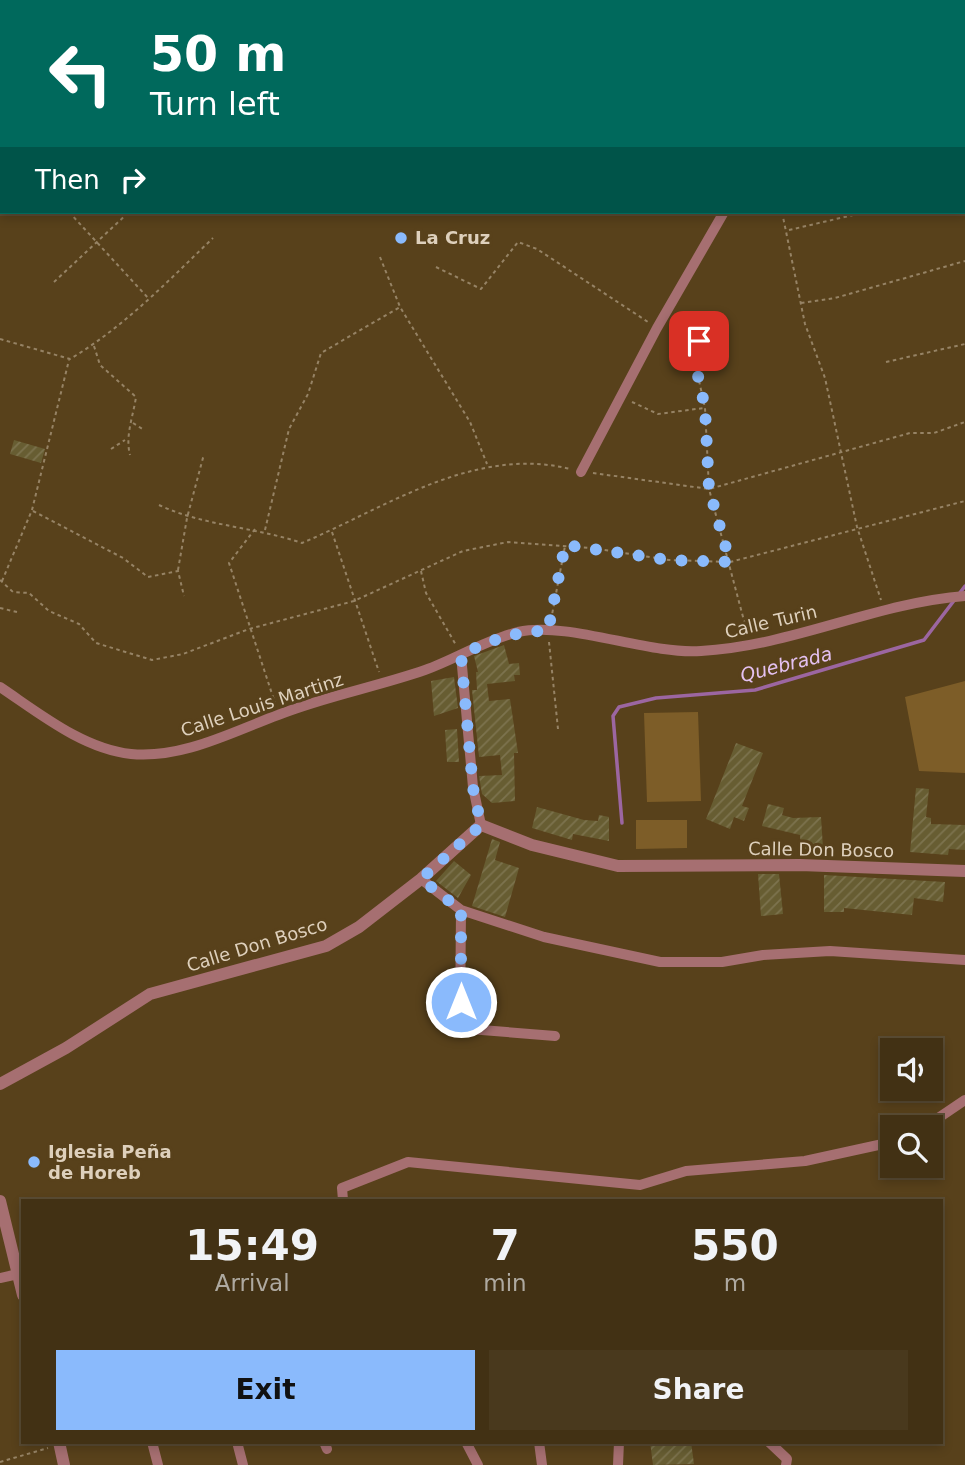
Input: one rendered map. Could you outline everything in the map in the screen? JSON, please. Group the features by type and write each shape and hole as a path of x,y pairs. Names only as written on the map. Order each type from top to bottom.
{"street":[{"path":"581,472 657,328 723,214"},
{"name":"Calle Turin","path":"461,655 486,642 520,631 548,631 697,652 751,647 934,599 965,596"},
{"path":"461,655 473,788 481,825"},
{"name":"Calle Louis Martinz","path":"0,687 54,722 98,746 131,754 198,745 279,714 461,655"},
{"name":"Calle Don Bosco","path":"0,1084 66,1048 150,994 326,946 359,927 421,879 481,825 532,845 618,866 800,865 965,871"},
{"path":"421,879 461,910 544,937 660,962 722,961 763,955 830,951 965,960"},
{"path":"461,910 460,1024 469,1029 555,1036"},
{"path":"943,1115 965,1100"},
{"path":"343,1199 342,1188 408,1163 640,1185 686,1171 804,1161 880,1145"},
{"path":"0,1201 19,1267 0,1278"},
{"path":"59,1444 64,1465"},
{"path":"153,1444 158,1465"},
{"path":"238,1444 243,1465"},
{"path":"467,1444 478,1465"},
{"path":"539,1444 542,1465"},
{"path":"618,1465 619,1444"},
{"path":"771,1444 788,1459 786,1465"}],"path":[{"path":"71,214 149,300"},
{"path":"54,282 127,214"},
{"path":"783,214 805,324 825,378 857,527 884,611"},
{"path":"788,230 857,214"},
{"path":"213,238 149,300 93,345 70,359 32,510 1,581 13,592 29,593 49,611 79,624 96,643 152,660 183,654 249,629 354,601 463,551 508,541 565,545 669,560 730,562 965,501"},
{"path":"436,267 481,289 518,242 537,249 657,328"},
{"path":"380,257 400,307 470,422 487,465"},
{"path":"801,303 835,299 965,261"},
{"path":"265,531 289,429 308,394 321,353 400,307"},
{"path":"0,339 70,359"},
{"path":"699,341 693,353 705,408 709,489 751,647"},
{"path":"886,362 965,344"},
{"path":"93,345 100,365 136,397 126,440 130,455"},
{"path":"620,397 658,414 705,408"},
{"path":"132,422 144,430"},
{"path":"159,505 187,518 256,529 302,543 393,501 487,465 556,465 581,472 709,489 910,433 934,433 965,422"},
{"path":"111,449 126,440"},
{"path":"184,596 178,571 187,518 204,454"},
{"path":"32,510 123,558 148,577 178,571"},
{"path":"256,529 229,562 279,714"},
{"path":"331,531 383,682"},
{"path":"558,729 548,631 565,545"},
{"path":"421,571 426,593 461,655"},
{"path":"0,608 17,612"},
{"path":"0,1462 56,1444"}],"shaded area":[{"path":"965,681 965,773 919,771 905,697"},
{"path":"698,712 701,801 647,802 644,713"},
{"path":"636,820 687,820 687,848 636,849"}],"building":[{"path":"14,440 45,449 41,463 10,454"},
{"path":"504,645 509,664 519,663 520,675 514,675 515,681 487,684 489,701 510,699 518,753 514,753 515,801 492,803 482,794 479,776 502,775 500,755 479,757 472,690 477,690 478,672 474,656"},
{"path":"454,677 458,708 434,716 431,681"},
{"path":"457,729 459,762 447,762 445,730"},
{"path":"736,743 763,753 742,806 749,808 744,821 734,817 730,829 706,819"},
{"path":"916,788 929,789 926,817 931,818 931,824 965,825 965,850 949,849 948,855 910,852"},
{"path":"768,804 784,808 782,815 793,818 821,817 823,848 801,849 800,835 762,826"},
{"path":"537,807 584,820 598,821 599,815 609,817 609,841 573,834 572,840 532,828"},
{"path":"492,839 500,842 495,860 519,868 505,917 472,906"},
{"path":"454,861 471,875 458,898 436,881"},
{"path":"758,874 779,874 783,914 761,916"},
{"path":"824,875 945,882 943,902 914,898 912,915 844,908 844,912 824,912"},
{"path":"650,1444 691,1444 694,1464 653,1465"}],"waterway":[{"name":"Quebrada","path":"622,823 613,716 619,707 656,698 755,690 924,640 965,586"}],"place":[{"name":"La Cruz","path":"401,238"},
{"name":"Iglesia Peña de Horeb","path":"34,1162"}],"route":[{"path":"461,1002 461,910 421,879 481,825 473,788 461,655 486,642 520,631 548,631 565,545 669,560 730,562 709,489 705,408 693,353 699,341"}]}
